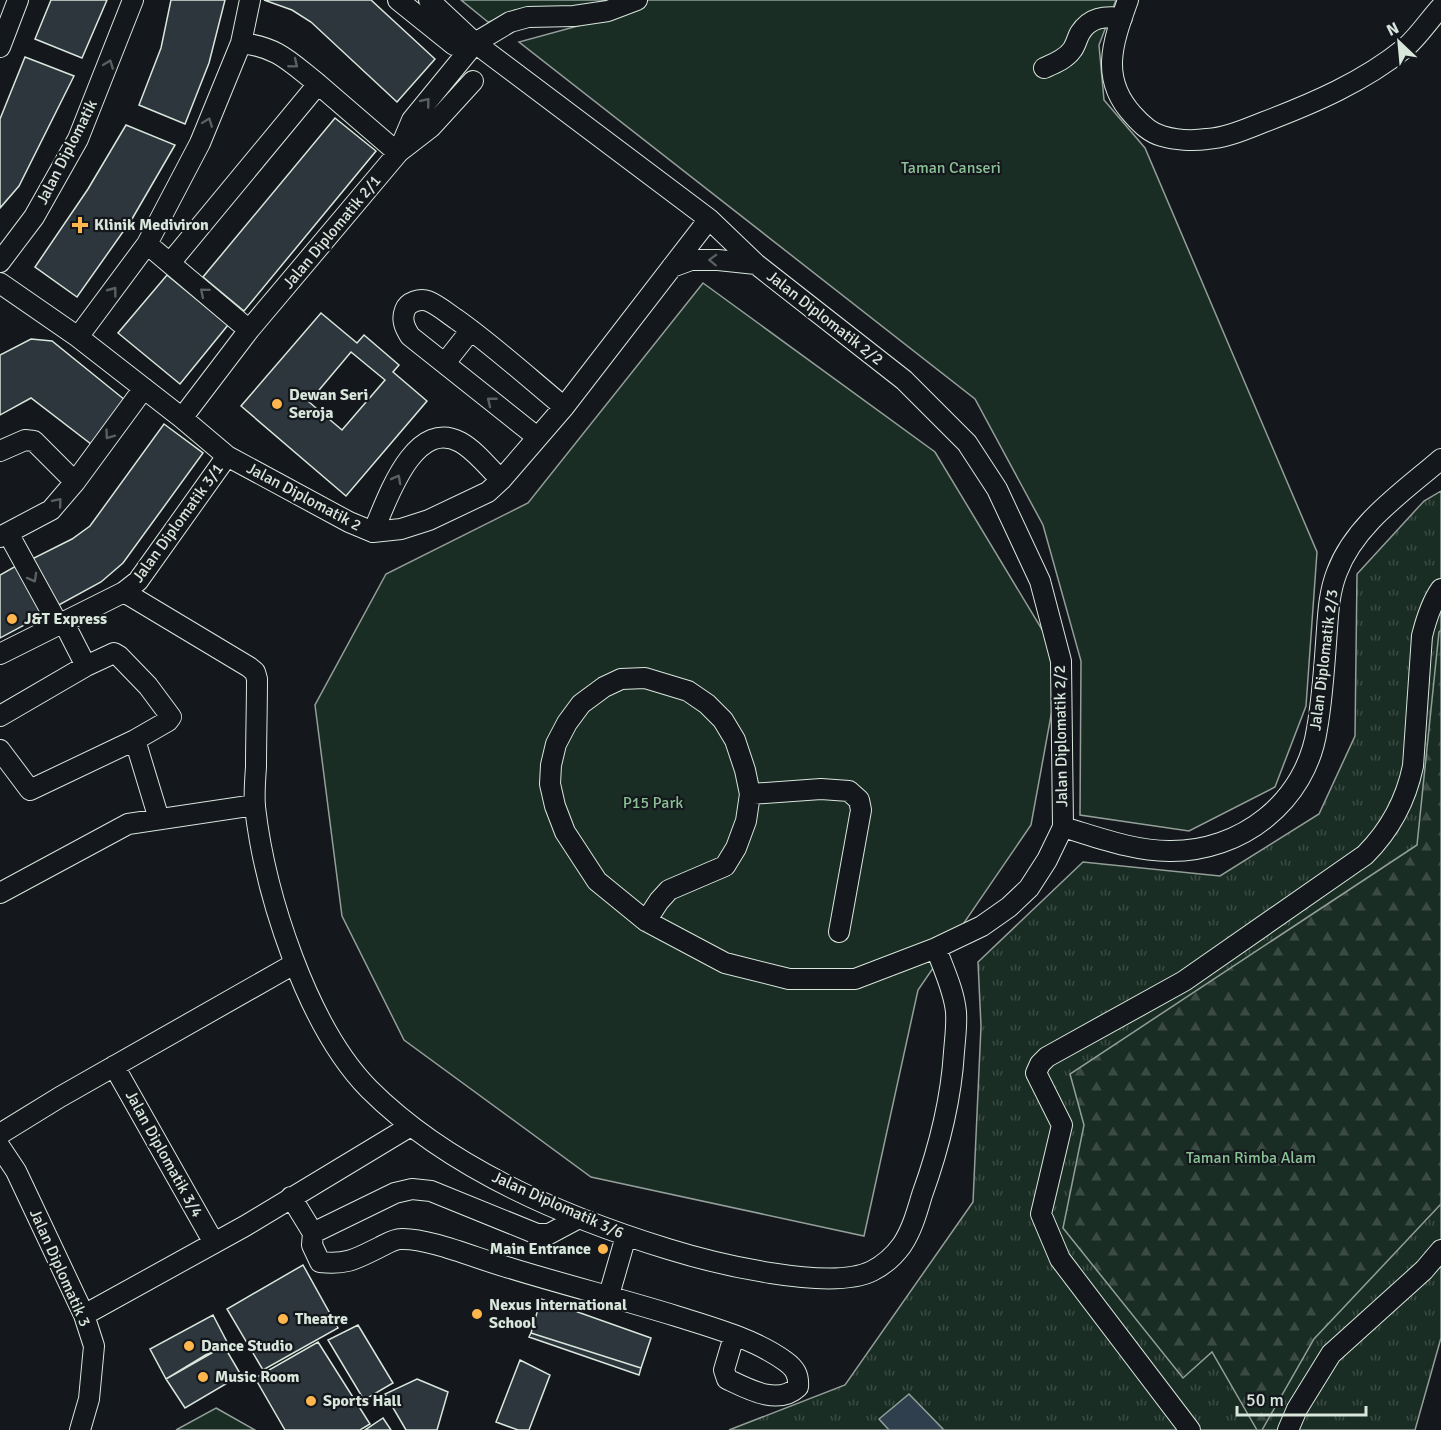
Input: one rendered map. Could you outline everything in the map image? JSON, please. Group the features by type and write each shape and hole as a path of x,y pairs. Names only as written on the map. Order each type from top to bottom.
{"street":[{"path":"0,47 18,0"},
{"name":"Jalan Diplomatik","path":"0,262 34,217 78,139 134,0"},
{"path":"78,338 147,244 200,144 241,43 250,0"},
{"path":"398,0 454,45"},
{"name":"Jalan Diplomatik 2/2","path":"429,0 475,43 709,219 756,264 904,380 967,442 997,489 1040,581 1061,662 1063,827 1047,860 1029,888 1009,907 982,926 936,948 855,979 789,979 725,963 646,921 597,881 565,832 550,784 551,765 556,744 567,723 581,704 604,687 621,679 645,678 688,691 707,704 723,720 735,740 750,794 743,830 725,866 669,890 658,901 646,921"},
{"name":"Jalan Diplomatik 2/1","path":"182,418 249,330 398,153 412,120 475,43 510,22 528,17 574,16 608,11 637,0"},
{"path":"1125,9 1114,40 1111,73 1118,94 1143,126 1160,136 1208,140 1248,128 1342,90 1380,67 1407,46 1441,7"},
{"path":"1044,68 1060,61 1072,51 1080,33 1093,19 1110,17 1125,9"},
{"path":"241,43 259,45 278,51 398,153 431,127 473,81"},
{"path":"170,263 318,84"},
{"name":"Jalan Diplomatik 2","path":"0,283 144,388 228,456 349,522 373,532 401,529 429,520 488,492 501,480 564,408 709,219"},
{"path":"147,244 249,330"},
{"path":"672,267 691,260 756,264"},
{"path":"537,437 410,336 404,327 406,307 416,301 426,300 471,330 564,408"},
{"path":"445,363 471,330"},
{"path":"87,666 4,535 51,510 75,482 144,388"},
{"path":"373,532 406,463 416,450 428,441 439,438 460,442 501,480"},
{"path":"0,451 24,440 34,441 75,482"},
{"name":"Jalan Diplomatik 3/1","path":"0,654 124,592 138,581 228,456"},
{"name":"Jalan Diplomatik 2/3","path":"1063,827 1121,845 1169,851 1195,849 1225,842 1247,832 1271,815 1297,784 1309,762 1317,730 1329,596 1337,570 1351,543 1376,516 1441,459"},
{"path":"1190,1430 1060,1259 1041,1214 1062,1125 1036,1074 1040,1064 1047,1057 1184,981 1365,855 1380,840 1394,818 1409,785 1413,766 1422,636 1427,616 1441,589"},
{"name":"Jalan Diplomatik 3/6","path":"124,592 249,666 255,672 257,679 255,805 273,894 294,964 325,1028 342,1054 367,1087 410,1127 498,1181 579,1218 701,1260 798,1277 844,1279 869,1273 886,1262 902,1244 913,1221 937,1152 952,1089 956,1011 936,948"},
{"path":"0,716 114,653 169,711 171,717 135,740 30,790 0,750"},
{"path":"135,740 159,819"},
{"path":"750,794 821,789 849,792 859,800 861,810 839,932"},
{"path":"0,893 123,826 255,805"},
{"path":"0,1134 60,1097 294,964"},
{"name":"Jalan Diplomatik 3/4","path":"114,1066 214,1243"},
{"path":"84,1315 214,1243 410,1127"},
{"name":"Jalan Diplomatik 3","path":"0,1147 16,1171 84,1315 94,1346 89,1399 80,1430"},
{"path":"313,1233 395,1193 412,1189 431,1191 537,1234 549,1234 579,1218"},
{"path":"291,1197 313,1233 312,1245 320,1262 339,1264 399,1238 439,1246 510,1269 609,1295 734,1336"},
{"path":"609,1295 626,1236"},
{"path":"1288,1430 1297,1409 1331,1354 1424,1270 1441,1250"}],"green space":[{"path":"461,0 611,0 566,8 538,7 515,10 497,20 488,22"},
{"name":"Taman Canseri","path":"648,0 1116,0 1099,45 1104,100 1145,148 1317,552 1306,706 1275,787 1189,831 1080,815 1081,661 1043,525 975,399 519,42 636,10"},
{"name":"P15 Park","path":"703,283 935,452 1061,661 1031,825 918,990 864,1236 591,1177 404,1040 342,916 315,705 386,574 528,503"},
{"path":"1441,491 1441,1338 1415,1430 729,1430 845,1385 973,1202 981,1026 978,962 1083,862 1220,876 1319,814 1355,736 1357,574 1424,501"},
{"name":"Taman Rimba Alam","path":"1441,630 1441,1204 1314,1339 1262,1430 1257,1430 1212,1352 1183,1378 1063,1228 1084,1125 1070,1074 1417,845"},
{"path":"216,1408 255,1430 176,1430"}],"water":[{"path":"909,1394 944,1430 889,1430 879,1419"}],"building":[{"path":"51,0 107,0 82,58 35,39"},
{"path":"171,0 225,0 209,63 185,124 139,105 161,48"},
{"path":"264,0 371,0 435,59 397,102 311,22 292,10"},
{"path":"25,57 74,76 19,186 0,208 0,119"},
{"path":"335,118 376,151 244,311 203,277"},
{"path":"126,125 175,145 132,219 77,297 35,267 88,189"},
{"path":"167,275 228,325 180,384 118,333"},
{"name":"Dewan Seri Seroja","path":"321,313 357,343 364,335 399,365 393,372 427,401 346,496 241,406","holes":["351,352 385,380 342,430 309,402"]},
{"path":"31,339 52,341 125,400 91,444 31,398 0,415 0,355"},
{"path":"164,424 203,453 123,563 101,582 57,606 32,559 72,539 90,526"},
{"path":"16,566 43,615 0,638 0,575"},
{"name":"Theatre","path":"303,1265 338,1328 263,1370 227,1309"},
{"path":"541,1299 651,1338 641,1368 531,1333"},
{"name":"Dance Studio","path":"213,1315 227,1342 166,1379 150,1349"},
{"path":"358,1325 393,1383 364,1400 328,1340"},
{"path":"531,1333 641,1368 639,1375 529,1337"},
{"name":"Sports Hall","path":"318,1342 370,1424 360,1430 285,1430 255,1378"},
{"name":"Music Room","path":"224,1346 241,1375 185,1408 166,1379"},
{"path":"520,1360 550,1375 529,1430 518,1430 496,1422"},
{"path":"417,1379 448,1392 437,1430 406,1430 385,1394"},
{"path":"383,1418 391,1430 365,1430"}],"place":[{"name":"Klinik Mediviron","path":"80,225"},
{"name":"Dewan Seri Seroja","path":"277,404"},
{"name":"J&T Express","path":"12,619"},
{"name":"Main Entrance","path":"603,1249"},
{"name":"Nexus International School","path":"477,1314"},
{"name":"Theatre","path":"283,1319"},
{"name":"Dance Studio","path":"189,1346"},
{"name":"Music Room","path":"203,1377"},
{"name":"Sports Hall","path":"311,1401"}]}
